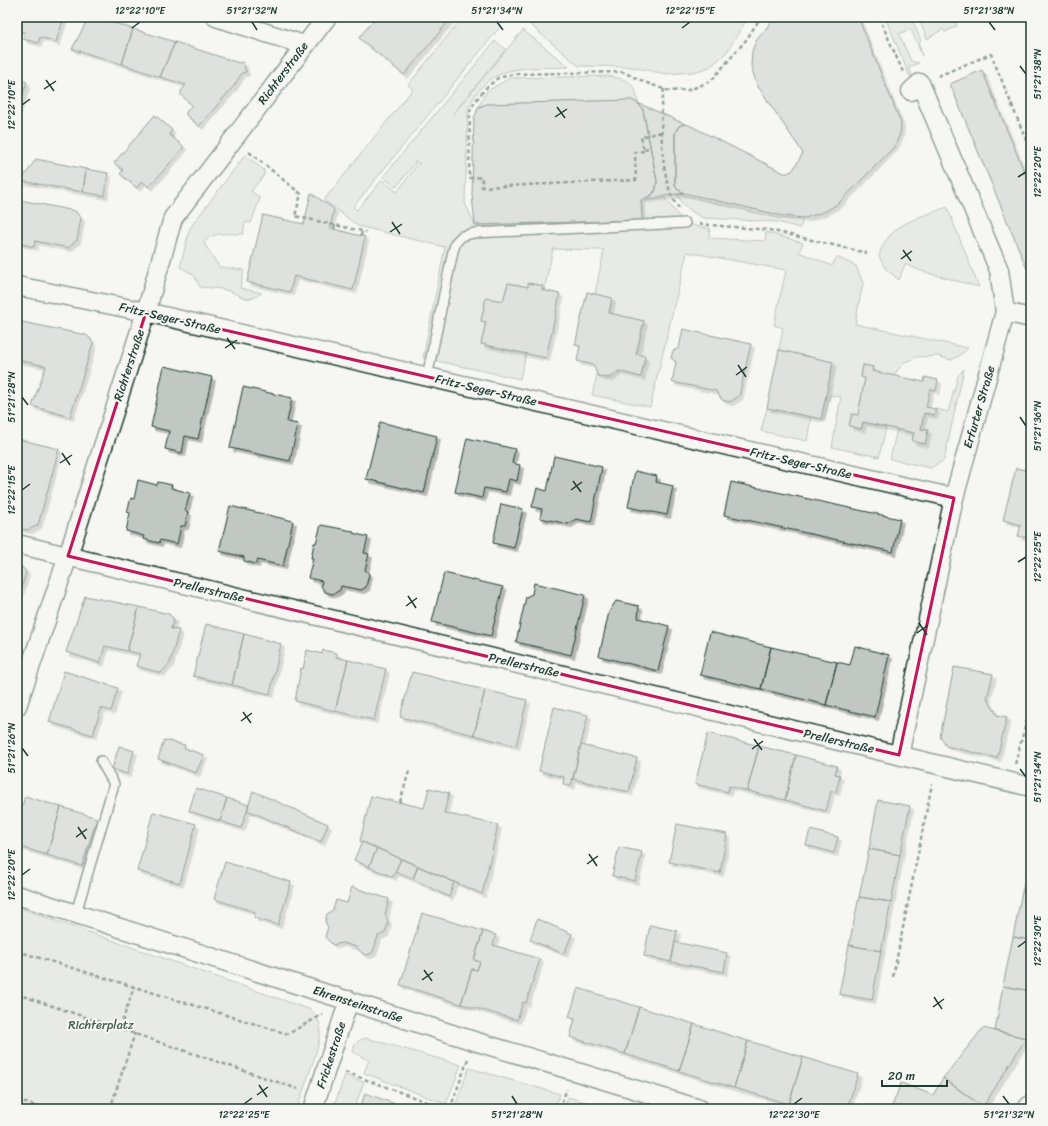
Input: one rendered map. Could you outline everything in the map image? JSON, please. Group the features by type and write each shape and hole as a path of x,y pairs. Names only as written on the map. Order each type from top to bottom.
{"street":[{"path":"216,17 304,45"},
{"name":"Richterstraße","path":"17,706 68,556 146,312 174,218 304,45 327,17"},
{"name":"Erfurter Straße","path":"899,755 954,498 1005,312 998,270 916,87"},
{"name":"Fritz-Seger-Straße","path":"17,286 146,312 954,498"},
{"path":"1005,312 1031,318"},
{"name":"Prellerstraße","path":"17,544 1031,787"},
{"name":"Ehrensteinstraße","path":"17,895 474,1041 700,1109"},
{"name":"Frickestraße","path":"313,1109 349,1000"}],"lane":[{"path":"427,377 452,252 456,242 462,236 474,233 689,222"},
{"path":"76,913 114,784 101,762"}],"path":[{"path":"650,148 644,149 644,151 635,152 636,180 482,187 482,177 469,178 472,143 470,111 476,100 486,88 498,78 513,74 623,72 646,84 664,89 688,90 711,80 746,40 761,17"},
{"path":"879,17 916,87 991,54 1031,152"},
{"path":"664,89 661,104 661,132 668,188 673,200 682,211"},
{"path":"644,149 641,137 661,132"},
{"path":"233,139 301,194 295,216 366,232"},
{"path":"689,222 700,224"},
{"path":"689,222 769,230 867,253"},
{"path":"334,229 335,225"},
{"path":"361,236 362,231"},
{"path":"1010,782 1031,705"},
{"path":"893,978 936,764"},
{"path":"400,802 409,771"},
{"path":"17,951 288,1034 349,1000"},
{"path":"120,1028 134,987"},
{"path":"17,994 301,1090"},
{"path":"110,1109 135,1033"},
{"path":"450,1109 474,1041"},
{"path":"328,1066 446,1109"},
{"path":"17,1100 45,1109"}],"highlighted area":[{"path":"146,312 954,498 899,755 68,556"}],"green space":[{"path":"463,17 508,17 353,207 357,210 382,180 397,192 419,163 415,161 415,164 396,187 383,177 495,41 506,49 453,114 523,30 569,67 532,68 509,71 488,81 473,99 468,115 465,203 475,225 642,220 641,201 665,198 683,220 693,225 710,228 709,238 765,241 766,232 803,243 799,252 832,266 837,257 856,266 863,283 855,324 968,348 959,356 951,360 937,356 917,357 903,363 893,376 872,371 873,367 863,365 861,376 865,378 858,415 852,414 849,426 861,429 863,422 886,427 879,457 832,447 841,397 830,395 824,420 821,419 833,362 779,350 783,328 774,325 786,270 687,252 650,407 592,395 597,375 609,378 619,371 641,376 645,357 636,354 644,321 609,313 612,298 595,294 604,250 553,249 544,291 542,290 542,286 529,283 528,287 508,283 503,301 486,298 481,321 486,322 481,344 526,354 520,379 423,358 445,247 358,226 324,200 413,89 408,85"},
{"path":"521,17 748,17 727,52 710,67 693,72 666,74 632,67 579,66"},
{"path":"885,17 911,17 921,41 919,43 922,56 911,29 899,34 911,61 919,63 909,67 912,76 910,77"},
{"path":"918,17 954,17 957,26 945,32 943,29 927,39"},
{"path":"609,76 626,80 630,83 635,90 638,103 632,100 487,104 480,106 476,111 487,91 510,78"},
{"path":"245,155 264,170 264,175 251,191 260,198 251,223 245,222 243,234 216,235 207,239 204,243 219,267 244,270 240,288 262,293 247,299 226,290 200,287 194,275 180,267 190,228"},
{"path":"677,194 777,218 803,220 800,228 777,222 703,218 691,211 682,203"},
{"path":"947,207 979,287 921,271 905,264 899,280 885,268 879,256 883,245 889,236 906,223"},
{"path":"964,369 944,460 931,468 890,459 897,429 914,433 912,441 925,444 928,430 921,429 924,413 934,415 936,409 948,412 958,376"},
{"path":"767,408 811,417 807,441 761,431"},
{"name":"Richterplatz","path":"17,907 311,1010 319,1021 320,1033 315,1055 297,1109 17,1109"},
{"path":"366,1038 461,1065 446,1104 364,1073 369,1060 352,1052 357,1043"},
{"path":"469,1068 560,1094 554,1109 462,1109 455,1106"},
{"path":"345,1075 364,1082 354,1109 333,1109"},
{"path":"568,1097 611,1109 564,1109"}],"building":[{"path":"17,17 64,17 56,42 40,37 38,43 23,39 25,32 17,30"},
{"path":"89,17 96,17 133,29 122,64 72,49"},
{"path":"376,17 452,17 404,75 359,38"},
{"path":"775,17 858,17 901,123 900,134 894,147 839,203 826,211 805,218 783,216 684,193 677,189 675,184 675,132 679,126 684,124 689,125 784,173 788,173 793,170 803,153 757,85 751,66 752,51 756,41"},
{"path":"133,29 175,42 160,77 122,64"},
{"path":"175,42 239,63 243,62 246,72 242,73 234,86 199,126 186,115 186,112 192,105 181,95 181,91 186,85 160,77"},
{"path":"982,70 1031,188 1031,267 1027,269 950,84"},
{"path":"17,79 27,82 17,113"},
{"path":"632,100 639,104 643,110 657,181 656,189 652,195 641,200 642,220 475,225 472,195 474,118 479,107 487,104"},
{"path":"638,103 685,124 679,126 675,134 675,184 677,189 684,193 646,199 655,192 657,181 643,110"},
{"path":"155,115 172,130 169,134 184,147 149,187 142,181 137,188 120,174 123,170 114,163"},
{"path":"36,159 86,169 83,192 21,181"},
{"path":"86,169 108,173 104,196 83,192"},
{"path":"311,193 334,209 330,228 365,237 353,290 294,276 290,292 247,282 263,215 304,224"},
{"path":"20,200 75,211 81,218 77,240 68,248 35,241 34,247 18,243 21,231 17,231 17,217"},
{"path":"508,283 528,287 528,283 543,286 542,290 560,294 546,358 481,344 486,322 481,321 486,298 503,301"},
{"path":"587,292 612,298 609,313 644,321 636,354 645,356 641,377 619,371 609,378 601,377 597,375 594,365 577,361 580,346 575,345"},
{"path":"17,321 86,335 93,343 70,417 32,406 46,366 17,360"},
{"path":"683,329 751,344 739,396 730,402 722,400 716,391 672,382 676,362 671,358 673,351 679,348"},
{"path":"779,350 833,362 821,419 767,408"},
{"path":"863,365 873,367 872,371 924,382 925,377 938,380 936,391 930,389 926,407 936,409 934,415 924,413 921,429 928,430 925,444 912,441 914,433 863,422 861,429 849,426 852,414 858,415 865,378 861,377"},
{"path":"164,366 212,377 198,439 185,436 182,453 165,449 169,431 151,427"},
{"path":"243,387 292,398 287,422 298,424 290,461 230,448"},
{"path":"380,422 437,436 424,493 366,479"},
{"path":"467,438 515,449 512,463 520,465 517,481 509,479 506,492 484,488 482,498 455,492"},
{"path":"18,439 59,449 38,525 28,530 17,528"},
{"path":"554,456 602,467 591,522 576,519 568,524 540,518 542,509 532,507 537,488 547,491"},
{"path":"1016,468 1031,471 1031,539 1018,536 1021,525 1003,520"},
{"path":"635,471 657,476 656,482 673,486 667,515 628,507"},
{"path":"138,480 157,485 158,482 172,485 171,488 190,493 185,511 188,512 185,526 181,526 177,544 160,540 159,543 143,539 144,536 126,531 130,513 127,512 131,498 134,499"},
{"path":"731,482 900,519 893,552 724,515"},
{"path":"501,504 523,509 514,548 493,543"},
{"path":"230,506 293,521 283,566 257,560 256,564 244,561 244,557 219,551"},
{"path":"321,525 353,531 353,533 368,537 364,553 369,554 365,570 369,574 366,587 361,590 341,586 340,590 333,594 325,592 321,586 322,581 308,578 313,558 311,558 314,543 316,543"},
{"path":"17,565 22,567 26,572 17,602"},
{"path":"444,573 503,587 491,636 432,622"},
{"path":"534,583 585,595 571,655 516,642 526,597 532,594"},
{"path":"85,596 139,607 127,651 105,646 100,663 66,652"},
{"path":"616,601 639,606 638,618 669,626 658,671 599,656 609,612"},
{"path":"139,607 169,614 174,619 171,629 179,630 170,663 161,673 136,666 140,654 127,651"},
{"path":"206,624 244,634 232,685 193,676"},
{"path":"710,632 771,647 761,689 700,675"},
{"path":"244,634 281,644 270,694 232,685"},
{"path":"855,646 889,655 875,717 826,705 837,662 850,665"},
{"path":"771,647 837,662 826,705 761,689"},
{"path":"307,650 322,654 323,650 337,653 336,657 348,660 335,711 295,701 301,668 303,669"},
{"path":"348,660 386,669 374,720 335,711"},
{"path":"954,667 993,674 987,698 997,715 1007,717 997,758 946,746 940,737"},
{"path":"64,671 118,688 111,711 101,708 93,735 49,722"},
{"path":"412,672 485,690 474,735 400,717"},
{"path":"485,690 527,700 516,746 474,735"},
{"path":"554,707 588,715 571,786 563,784 564,777 539,771"},
{"path":"708,733 759,746 747,791 729,786 728,792 695,784"},
{"path":"164,740 185,745 184,748 204,755 196,773 158,759"},
{"path":"581,745 637,758 629,792 573,779"},
{"path":"119,746 134,751 127,774 112,769"},
{"path":"759,746 796,755 785,800 747,791"},
{"path":"796,755 837,766 835,774 840,775 836,792 831,791 826,811 785,800"},
{"path":"196,788 227,798 220,821 189,811"},
{"path":"429,788 449,793 444,813 498,825 482,894 360,841 371,796 424,808"},
{"path":"253,791 328,824 321,842 247,810"},
{"path":"25,796 61,807 47,855 17,846 17,823"},
{"path":"227,798 249,805 241,828 220,821"},
{"path":"878,800 910,806 900,855 869,849"},
{"path":"61,807 97,818 82,866 47,855"},
{"path":"153,812 196,824 180,883 137,871"},
{"path":"677,824 727,834 720,873 669,862"},
{"path":"810,830 838,837 834,853 806,845"},
{"path":"362,842 377,848 369,867 354,860"},
{"path":"619,847 642,852 635,881 612,876"},
{"path":"377,848 401,859 393,877 369,867"},
{"path":"869,849 900,855 891,902 859,897"},
{"path":"1031,853 1031,894 1022,892"},
{"path":"401,859 418,866 413,879 395,872"},
{"path":"225,862 291,882 278,925 254,918 255,912 214,899"},
{"path":"418,866 454,882 449,897 413,879"},
{"path":"352,887 389,899 385,915 388,922 385,933 378,936 373,952 368,955 363,954 356,947 342,943 333,945 325,937 328,927 325,922 327,914 333,910 336,900 347,903"},
{"path":"1022,892 1031,894 1031,940 1013,937"},
{"path":"859,897 891,902 881,951 849,945"},
{"path":"422,913 483,931 474,960 480,962 477,970 472,969 461,1004 400,985"},
{"path":"537,919 572,934 564,954 530,940"},
{"path":"650,925 677,931 671,962 644,956"},
{"path":"483,931 496,935 493,945 540,959 526,1003 523,1002 517,1020 461,1004 472,969 477,970 480,962 474,960"},
{"path":"1013,937 1031,940 1031,991 1003,986"},
{"path":"675,942 727,953 724,972 671,962"},
{"path":"849,945 881,951 872,1000 839,994"},
{"path":"1003,986 1031,991 1031,1015 1026,1038 995,1031"},
{"path":"578,988 639,1007 625,1054 570,1037 575,1019 569,1017"},
{"path":"639,1007 694,1024 679,1071 625,1054"},
{"path":"694,1024 748,1041 734,1088 679,1071"},
{"path":"983,1028 1026,1038 983,1107 943,1078"},
{"path":"748,1041 803,1057 789,1104 734,1088"},
{"path":"803,1057 858,1074 847,1109 803,1109 789,1104"},
{"path":"943,1078 983,1107 982,1109 891,1109 901,1083 933,1095"},
{"path":"365,1093 409,1109 360,1109"}],"tram line":[{"path":"1026,1109 1031,1101"}]}
